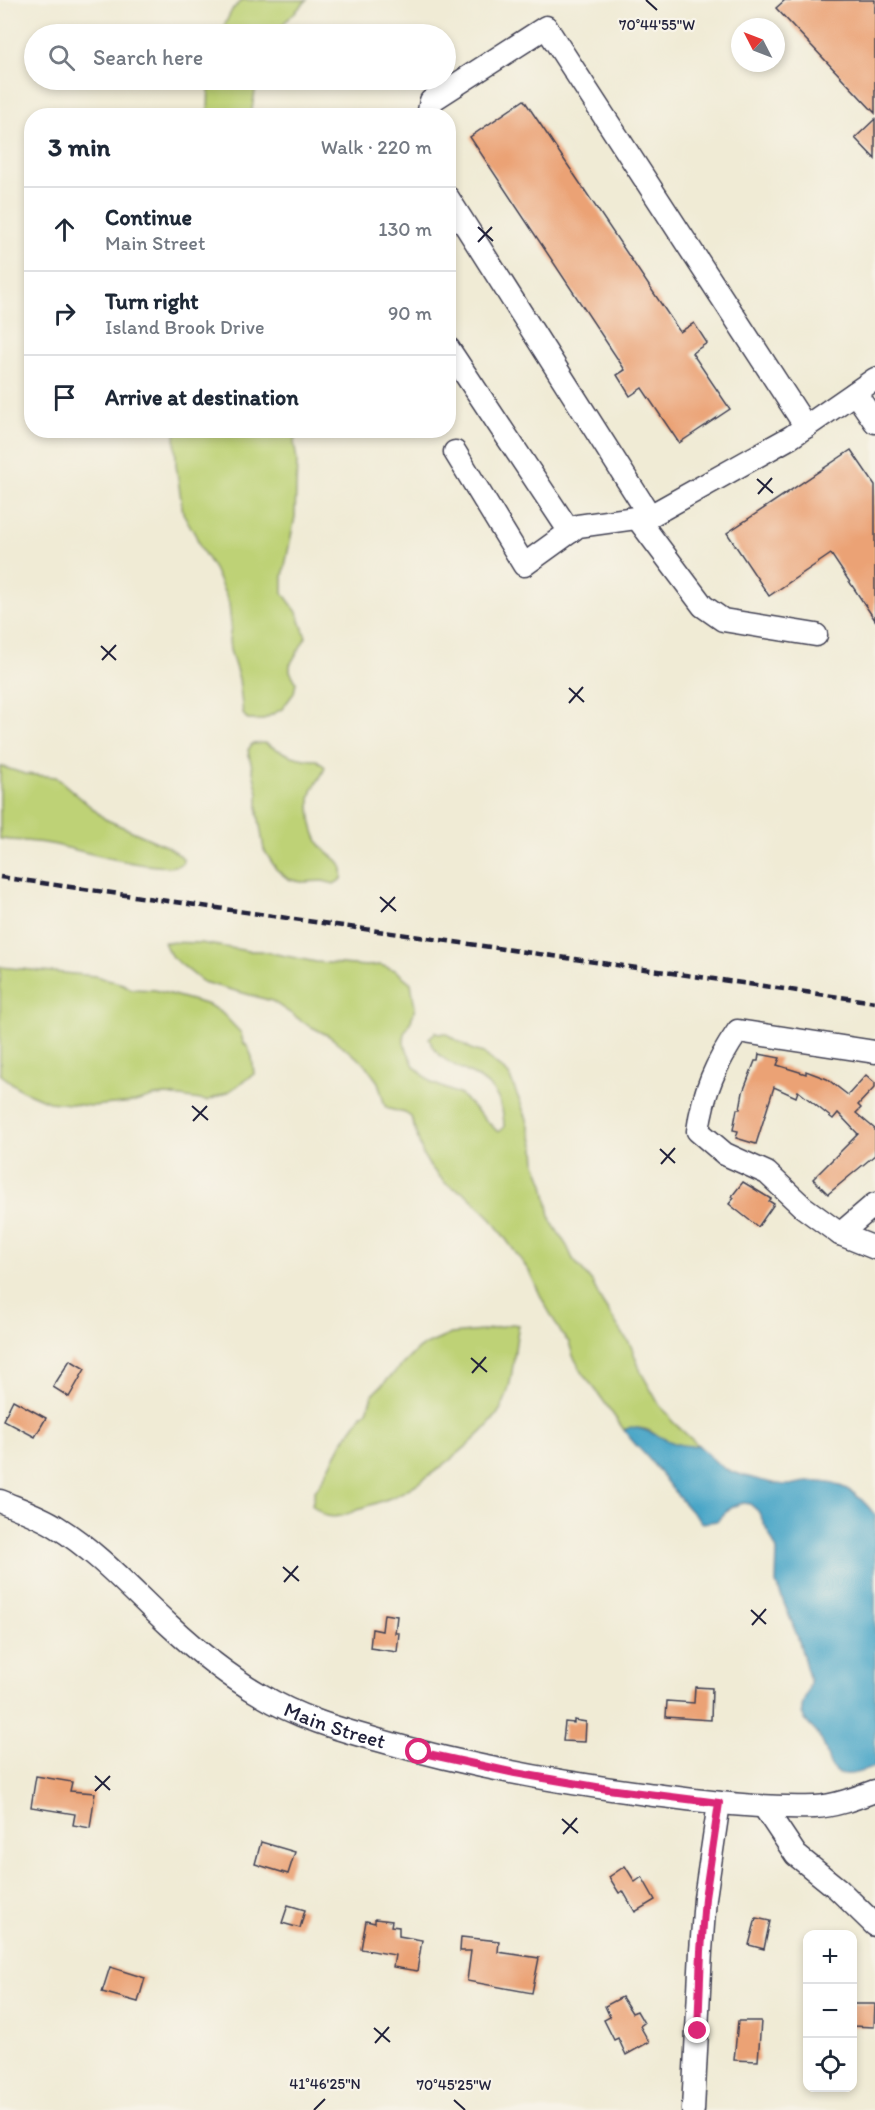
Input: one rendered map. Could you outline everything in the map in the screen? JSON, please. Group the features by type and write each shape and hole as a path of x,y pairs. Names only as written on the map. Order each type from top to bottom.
{"street":[{"path":"456,84 546,27 798,432"},
{"path":"430,108 431,100 447,90"},
{"path":"456,211 644,517 703,606 723,620 816,635"},
{"path":"456,360 570,532"},
{"path":"455,452 524,565 578,526 644,517 798,432 875,379"},
{"path":"855,393 875,422"},
{"path":"875,1052 738,1031 720,1057 701,1108 698,1131 725,1154 767,1173 803,1207 840,1234 875,1248"},
{"path":"840,1234 875,1204"},
{"name":"Main Street","path":"0,1501 56,1526 71,1536 112,1570 171,1627 218,1666 262,1696 323,1724 419,1752 515,1773 608,1789 719,1803 764,1807 817,1807 875,1791"},
{"path":"693,2110 705,1898 719,1803"},
{"path":"764,1807 796,1855 846,1896 875,1925"}],"green space":[{"path":"242,0 307,0 283,24 225,24 232,10"},
{"path":"209,90 255,90 252,108 208,108"},
{"path":"175,438 295,438 297,460 295,517 283,576 283,593 297,612 306,637 290,665 290,671 296,682 294,693 282,709 262,720 248,720 243,714 239,679 230,650 229,603 214,569 183,513 176,465"},
{"path":"265,743 290,755 317,760 325,767 312,791 310,813 318,841 342,867 342,879 334,884 288,879 276,869 264,850 258,813 258,793 248,750 252,744"},
{"path":"0,766 25,774 56,777 105,819 170,848 183,858 183,863 174,866 142,864 49,844 0,839"},
{"path":"164,942 201,943 261,951 316,962 380,965 395,970 411,983 415,1007 404,1033 404,1043 414,1066 432,1083 461,1095 498,1132 504,1127 501,1106 494,1092 484,1081 446,1060 436,1051 429,1038 436,1032 445,1033 473,1050 483,1053 509,1075 527,1119 551,1221 573,1259 592,1282 602,1302 631,1346 641,1372 660,1406 672,1421 698,1445 673,1444 642,1428 624,1430 585,1377 573,1356 569,1342 563,1336 543,1301 529,1271 489,1216 466,1194 446,1184 429,1165 423,1155 411,1117 385,1106 378,1082 364,1063 329,1036 272,1001 203,982 172,957"},
{"path":"0,967 95,976 123,984 131,989 155,990 209,1005 223,1014 241,1033 243,1042 252,1057 254,1074 228,1092 207,1101 167,1095 135,1102 92,1106 49,1102 21,1090 0,1074"},
{"path":"511,1324 519,1325 511,1380 505,1401 480,1434 466,1447 420,1482 389,1498 345,1515 327,1516 312,1505 315,1491 342,1443 367,1411 373,1394 419,1348 451,1334 482,1331"}],"water":[{"path":"631,1427 648,1431 680,1445 698,1445 722,1467 755,1479 783,1485 819,1482 838,1485 854,1493 875,1515 875,1767 849,1774 837,1772 829,1762 821,1739 803,1717 802,1705 810,1681 798,1638 776,1583 777,1550 758,1511 750,1504 743,1503 731,1507 717,1521 702,1523 624,1430"}],"building":[{"path":"785,0 875,0 875,113 776,8"},
{"path":"524,100 680,332 694,323 707,343 692,353 730,409 679,443 642,388 630,396 617,375 625,370 470,137"},
{"path":"875,119 875,159 855,138"},
{"path":"851,450 875,485 875,620 831,554 769,596 727,533"},
{"path":"759,1054 780,1058 777,1065 806,1074 806,1071 827,1079 848,1095 866,1075 875,1083 875,1087 858,1105 861,1108 856,1113 875,1129 875,1155 828,1194 813,1179 858,1134 838,1113 833,1119 798,1091 796,1097 774,1087 756,1144 736,1138 738,1131 733,1130 737,1109 740,1109 743,1092"},
{"path":"743,1182 771,1199 769,1201 774,1204 758,1227 729,1204"},
{"path":"70,1360 85,1369 69,1397 53,1387"},
{"path":"13,1400 46,1418 35,1437 3,1420"},
{"path":"384,1614 397,1616 395,1633 399,1633 397,1652 370,1648 372,1629 382,1631"},
{"path":"695,1687 712,1688 711,1720 666,1717 667,1701 694,1703"},
{"path":"574,1720 586,1722 585,1742 563,1741 565,1722 574,1723"},
{"path":"36,1776 72,1782 70,1791 95,1793 90,1828 73,1825 75,1814 31,1807"},
{"path":"261,1842 295,1852 288,1874 255,1864"},
{"path":"625,1866 635,1882 642,1877 655,1900 635,1912 623,1891 619,1893 609,1877"},
{"path":"288,1905 305,1910 300,1928 282,1923"},
{"path":"756,1918 770,1921 764,1949 749,1945"},
{"path":"375,1919 392,1921 391,1926 399,1927 399,1936 422,1940 417,1971 393,1967 395,1955 361,1949 366,1921 375,1923"},
{"path":"461,1937 499,1941 498,1952 539,1958 532,1993 467,1981 471,1951 460,1951"},
{"path":"110,1967 145,1978 138,2002 102,1992"},
{"path":"622,1997 632,2013 637,2011 644,2023 640,2026 649,2042 626,2055 618,2038 614,2040 604,2020 610,2017 605,2006"},
{"path":"857,2004 875,2004 874,2027 857,2026"},
{"path":"738,2021 761,2021 758,2061 734,2060"}],"railway":[{"path":"0,877 875,1002"}],"route":[{"path":"419,1752 515,1773 608,1789 719,1803 705,1898 698,2031"}]}
